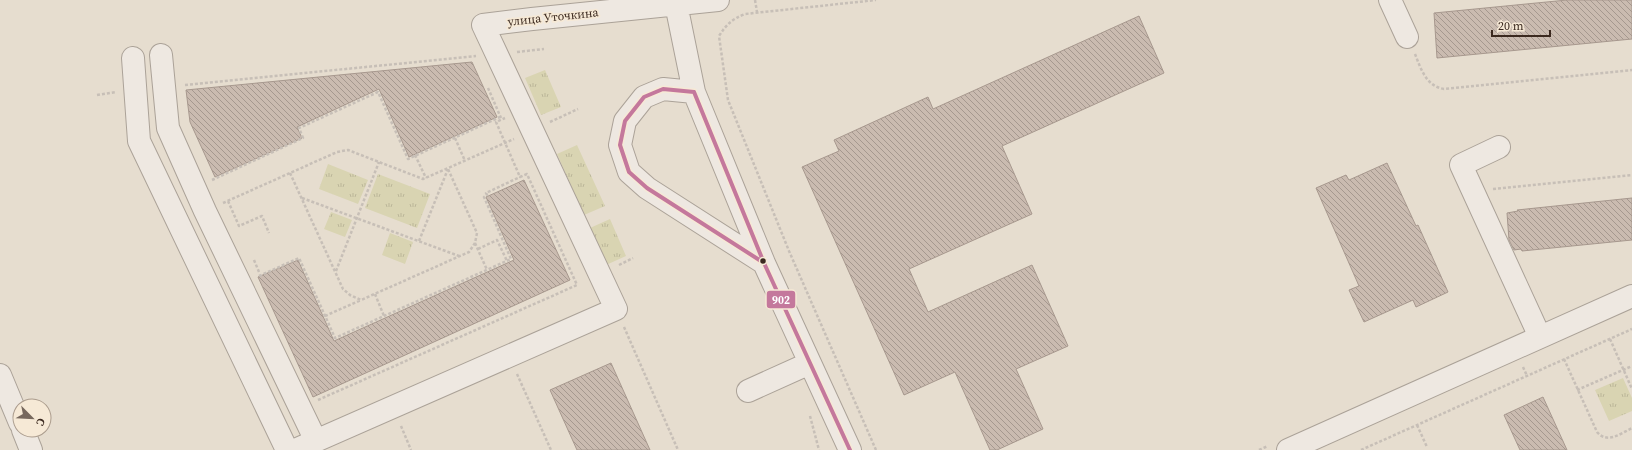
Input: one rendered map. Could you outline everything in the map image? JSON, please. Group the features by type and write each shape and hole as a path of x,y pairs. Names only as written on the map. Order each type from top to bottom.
{"street":[{"name":"улица Уточкина","path":"497,54 484,25 532,18 718,0"},
{"path":"1390,0 1407,37"},
{"path":"676,4 694,92 764,263 850,450"},
{"path":"295,450 616,309 497,54"},
{"path":"161,55 168,128 205,211 316,441"},
{"path":"133,58 139,141 286,450"},
{"path":"694,92 663,89 644,97 625,121 620,145 630,172 647,188 764,263"},
{"path":"1499,147 1461,165 1540,337"},
{"path":"1288,450 1632,296"},
{"path":"748,391 810,363"},
{"path":"0,375 12,404"},
{"path":"26,438 31,450"}],"path":[{"path":"755,0 756,12"},
{"path":"876,0 745,14 734,18 719,36 728,100 789,251 876,450"},
{"path":"164,87 544,50"},
{"path":"1425,77 1434,86 1444,89 1632,70"},
{"path":"97,95 135,89"},
{"path":"211,178 212,180 303,138 299,128 378,92 408,159 500,117"},
{"path":"205,211 337,152 348,150 423,179 578,109"},
{"path":"520,177 496,122 523,110"},
{"path":"455,138 465,161"},
{"path":"415,156 426,178"},
{"path":"336,271 356,217 379,162"},
{"path":"419,241 448,169"},
{"path":"325,316 469,252 475,244 477,233 448,169"},
{"path":"290,173 343,289 350,295 361,300"},
{"path":"254,274 256,278 299,258 335,338 511,259 484,197 487,195 486,193 527,174 577,285 312,404"},
{"path":"1473,191 1632,175"},
{"path":"302,198 460,256"},
{"path":"228,201 239,226 262,216 269,233"},
{"path":"478,249 497,240 507,261"},
{"path":"475,244 487,270"},
{"path":"374,294 384,316"},
{"path":"616,309 678,450"},
{"path":"1361,450 1632,329"},
{"path":"1610,339 1632,389"},
{"path":"509,356 552,450"},
{"path":"1564,360 1596,432 1601,437 1610,438 1632,428"},
{"path":"1578,390 1632,366"},
{"path":"392,407 412,450"},
{"path":"1417,425 1427,447"}],"green space":[{"path":"545,70 561,107 541,115 525,78"},
{"path":"577,145 605,206 584,215 557,154"},
{"path":"328,164 368,180 358,204 319,189"},
{"path":"378,174 430,194 417,228 365,208"},
{"path":"331,212 352,220 345,237 324,229"},
{"path":"610,219 626,256 606,265 590,228"},
{"path":"390,233 413,242 405,264 382,255"},
{"path":"1623,378 1632,398 1632,411 1609,421 1595,390"}],"building":[{"path":"1567,0 1632,0 1632,39 1437,58 1434,13"},
{"path":"1139,16 1164,73 1002,146 1032,214 909,269 928,312 1032,265 1068,346 1016,369 1043,429 997,450 990,450 955,372 904,395 802,167 839,151 834,140 928,97 933,109"},
{"path":"472,62 497,117 409,157 379,89 297,127 302,138 215,177 190,122 186,90"},
{"path":"1387,163 1416,226 1418,225 1448,292 1416,307 1413,300 1364,322 1349,290 1359,286 1316,188 1346,175 1349,180"},
{"path":"524,180 570,280 313,397 258,277 298,260 334,341 514,260 486,197"},
{"path":"1632,198 1632,240 1522,251 1521,249 1514,250 1509,240 1507,213 1518,211 1517,210"},
{"path":"611,363 650,450 577,450 550,390"},
{"path":"1543,397 1567,450 1520,450 1504,415"}],"transit line":[{"name":"902","path":"694,92 663,89 644,97 625,121 620,145 629,172 647,188 764,263"},
{"name":"902","path":"694,92 764,263 850,450"}]}
